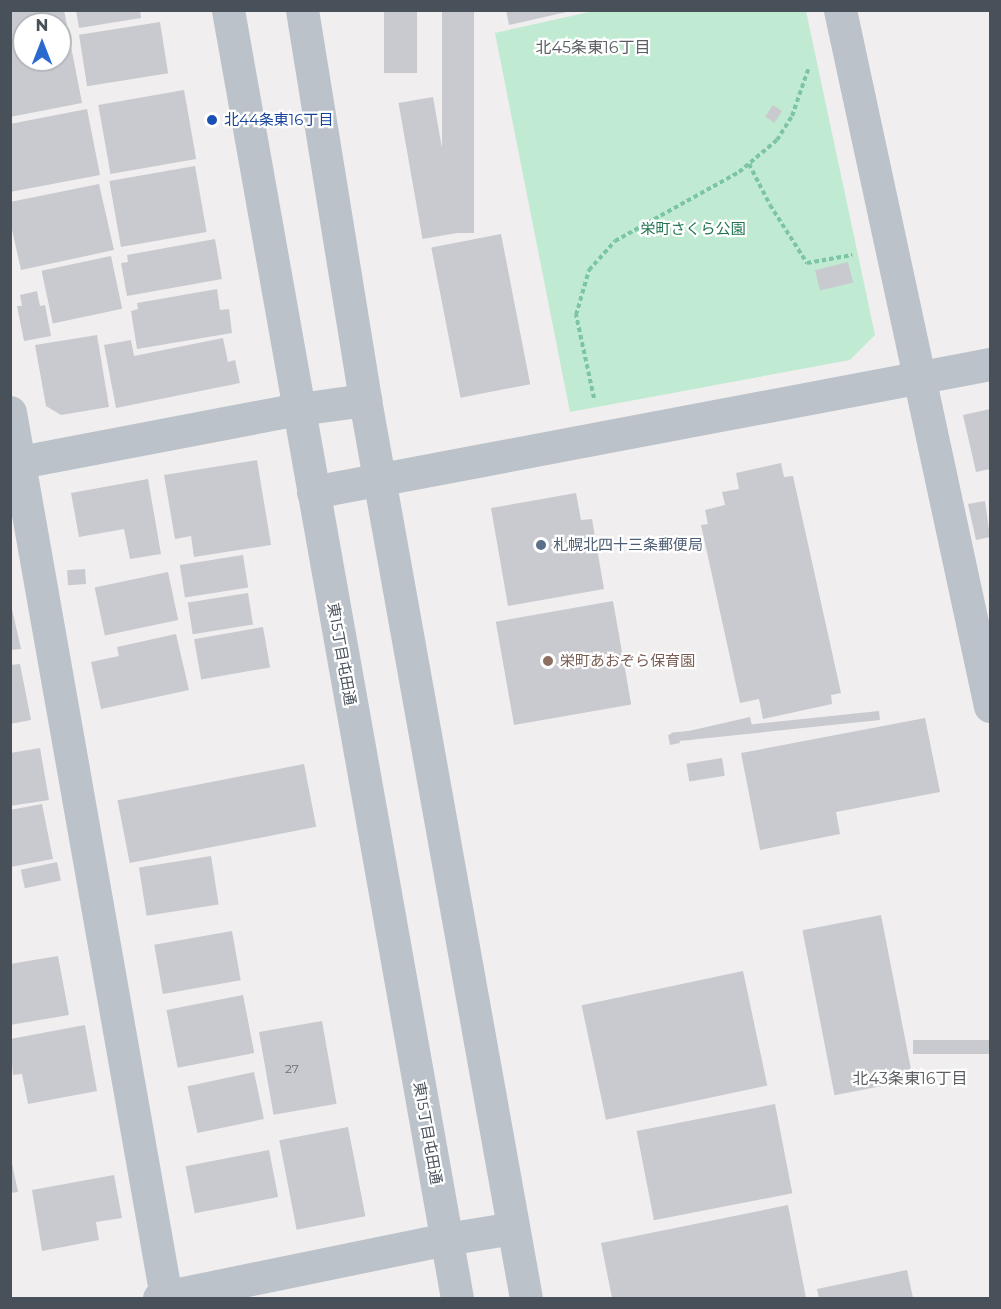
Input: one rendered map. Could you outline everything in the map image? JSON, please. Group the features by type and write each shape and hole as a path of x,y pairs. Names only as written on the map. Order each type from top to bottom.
{"street":[{"name":"東15丁目屯田通","path":"228,10 457,1299"},
{"path":"302,10 365,400 526,1299"},
{"path":"840,10 990,706"},
{"path":"314,492 990,364"},
{"path":"15,463 299,410 365,400"},
{"path":"10,412 15,463 163,1298 447,1239 513,1228"}],"path":[{"path":"595,404 576,315 589,270 615,241 739,172 777,140 792,116 811,62"},
{"path":"749,164 770,205 807,263 864,253"}],"green space":[{"name":"栄町さくら公園","path":"594,11 806,11 875,335 850,360 570,412 495,33"}],"building":[{"path":"10,10 64,10 64,12 12,12 12,72 72,72 72,51 82,103 10,117"},
{"path":"76,10 140,10 141,18 79,28"},
{"path":"384,10 417,10 417,73 384,73"},
{"path":"442,10 474,10 474,233 442,233"},
{"path":"506,10 571,10 571,11 509,25"},
{"path":"160,22 168,73 87,86 79,35"},
{"path":"184,90 196,159 110,174 98,105"},
{"path":"433,97 457,233 422,239 399,103"},
{"path":"773,105 782,111 774,123 765,117"},
{"path":"87,109 100,175 10,192 10,124"},
{"path":"195,166 207,232 121,247 109,181"},
{"path":"99,184 114,250 21,270 10,221 10,202"},
{"path":"501,234 530,384 460,398 431,248"},
{"path":"215,239 222,279 127,296 121,263 128,262 127,255"},
{"path":"111,256 122,309 53,324 42,271"},
{"path":"848,262 853,282 820,291 815,270"},
{"path":"217,289 220,310 229,309 232,333 137,349 131,311 138,309 137,303"},
{"path":"37,291 40,306 45,305 51,336 24,341 17,306 22,306 20,295"},
{"path":"97,335 109,407 61,415 46,406 35,345"},
{"path":"223,338 228,362 235,360 240,383 116,408 104,345 131,340 134,356"},
{"path":"990,409 990,469 976,472 963,415"},
{"path":"257,460 271,545 194,557 191,536 175,539 164,475"},
{"path":"781,463 784,477 793,476 841,693 831,695 832,704 763,719 759,699 740,703 701,525 708,524 705,510 725,505 722,492 739,489 736,473"},
{"path":"148,479 161,554 130,559 124,529 79,537 71,493"},
{"path":"576,493 581,520 592,519 604,589 508,606 491,508"},
{"path":"985,501 990,537 976,540 968,504"},
{"path":"243,555 248,588 185,598 180,565"},
{"path":"85,569 86,584 68,585 67,570"},
{"path":"168,572 178,620 105,636 95,588"},
{"path":"248,593 253,625 193,634 188,603"},
{"path":"10,600 21,649 10,650"},
{"path":"613,601 631,704 514,725 496,622"},
{"path":"263,627 270,667 201,680 194,639"},
{"path":"176,634 189,690 101,709 91,662 119,656 117,647"},
{"path":"20,664 31,720 10,724 10,665"},
{"path":"879,711 880,720 672,742 671,733"},
{"path":"750,717 752,726 688,741 686,732"},
{"path":"925,718 940,792 836,812 840,834 760,850 741,753"},
{"path":"677,732 680,743 670,745 668,735"},
{"path":"40,748 49,800 10,806 10,753"},
{"path":"722,758 725,776 689,781 686,764"},
{"path":"304,764 316,827 130,863 117,800"},
{"path":"42,804 53,859 10,867 10,810"},
{"path":"211,856 219,904 147,916 139,867"},
{"path":"57,862 61,881 25,888 21,870"},
{"path":"881,915 913,1080 835,1095 802,930"},
{"path":"232,931 241,980 163,994 154,945"},
{"path":"58,956 69,1015 10,1025 10,964"},
{"path":"743,971 767,1085 606,1120 582,1005"},
{"path":"243,995 254,1053 178,1068 166,1010"},
{"path":"322,1021 337,1104 274,1115 259,1032"},
{"path":"85,1025 97,1091 28,1104 22,1074 13,1075 10,1039"},
{"path":"913,1040 990,1040 990,1054 913,1054"},
{"path":"254,1072 264,1119 197,1133 187,1086"},
{"path":"775,1104 792,1193 654,1220 637,1131"},
{"path":"348,1127 365,1216 297,1230 279,1140"},
{"path":"269,1150 278,1197 195,1213 186,1166"},
{"path":"10,1154 18,1192 10,1193"},
{"path":"114,1175 122,1218 96,1222 99,1240 42,1251 32,1190"},
{"path":"788,1205 806,1298 612,1298 601,1243"},
{"path":"907,1270 913,1298 819,1298 817,1289"}],"place":[{"name":"北44条東16丁目","path":"212,120"},
{"name":"札幌北四十三条郵便局","path":"541,545"},
{"name":"栄町あおぞら保育園","path":"548,661"}],"district":[{"name":"北45条東16丁目","path":"593,48"},
{"name":"北43条東16丁目","path":"910,1079"}]}
